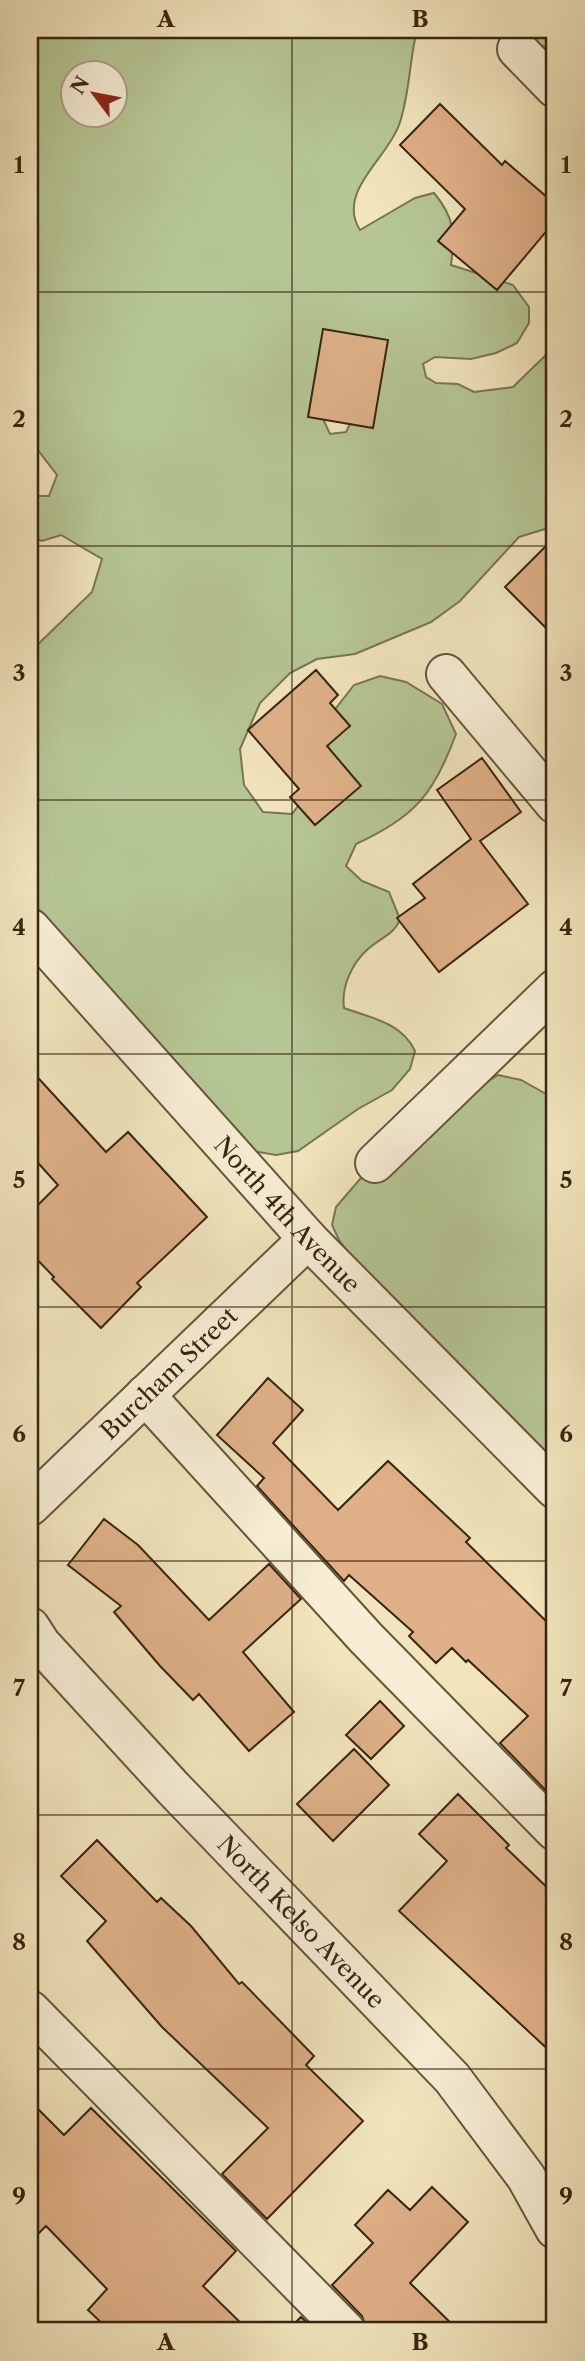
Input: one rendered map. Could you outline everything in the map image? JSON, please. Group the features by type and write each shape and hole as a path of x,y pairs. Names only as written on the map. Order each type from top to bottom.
{"street":[{"path":"517,49 555,88"},
{"path":"446,674 555,804"},
{"name":"North 4th Avenue","path":"30,928 308,1239 555,1489"},
{"path":"375,1163 555,989"},
{"name":"Burcham Street","path":"30,1506 308,1239"},
{"path":"145,1395 366,1638 555,1831"},
{"name":"North Kelso Avenue","path":"30,1627 41,1644 173,1788 453,2078 526,2177 555,2229"},
{"path":"30,2010 346,2331"}],"green space":[{"path":"34,30 417,30 399,125 359,189 354,202 354,216 360,230 415,198 434,193 446,210 452,227 451,265 513,285 529,307 529,323 517,343 496,353 471,359 435,357 423,364 426,377 436,383 458,384 474,392 513,387 555,346 555,526 519,537 460,601 431,622 355,654 317,659 290,673 260,703 240,749 244,785 263,812 292,814 319,778 333,712 354,685 380,676 406,682 442,704 456,734 439,773 420,801 393,824 356,844 346,866 362,881 389,892 400,919 395,928 368,949 353,968 344,992 344,1008 385,1023 402,1034 415,1051 410,1069 392,1090 358,1109 298,1151 276,1155 253,1151 144,1046 30,908 30,652 92,592 102,559 61,535 42,541 30,536 30,496 49,496 57,475 30,440 30,43","holes":["353,418 346,432 330,434 323,419"]},
{"path":"510,30 555,30 555,49 537,45"},
{"path":"498,1075 521,1080 555,1099 555,1480 408,1332 339,1240 332,1225 336,1207 391,1143"}],"building":[{"path":"440,104 502,165 505,161 555,204 555,221 497,290 438,241 465,209 400,145"},
{"path":"323,329 388,340 373,428 308,417"},
{"path":"555,537 555,637 505,587"},
{"path":"316,670 338,695 330,703 350,726 327,746 361,786 315,825 290,797 299,789 248,730"},
{"path":"482,758 521,812 480,841 528,904 439,972 397,918 425,898 413,884 471,839 437,790"},
{"path":"30,1069 106,1152 128,1132 207,1217 137,1283 141,1287 101,1328 52,1279 54,1277 30,1252 30,1213 58,1185 30,1154"},
{"path":"268,1378 303,1410 273,1443 338,1510 388,1461 470,1538 466,1542 555,1630 555,1800 500,1743 528,1716 452,1648 436,1663 409,1636 413,1632 349,1575 344,1581 257,1486 264,1478 217,1435"},
{"path":"104,1519 138,1545 209,1620 269,1564 301,1599 243,1652 294,1712 249,1751 199,1694 193,1700 160,1666 114,1612 121,1606 68,1565"},
{"path":"380,1701 404,1726 371,1759 346,1735"},
{"path":"354,1749 389,1785 333,1841 297,1804"},
{"path":"458,1794 509,1845 506,1848 555,1895 555,2056 399,1911 447,1861 419,1834"},
{"path":"97,1840 157,1902 161,1898 191,1926 239,1984 242,1982 314,2056 306,2065 363,2121 267,2219 222,2174 268,2128 162,2027 87,1941 106,1921 61,1876"},
{"path":"30,2101 64,2135 91,2108 236,2251 203,2286 249,2331 110,2331 88,2310 107,2289 46,2226 30,2242"},
{"path":"432,2187 468,2222 410,2283 459,2331 367,2331 362,2316 332,2285 373,2243 355,2225 388,2190 410,2210"},
{"path":"301,2317 316,2331 287,2331"}]}
